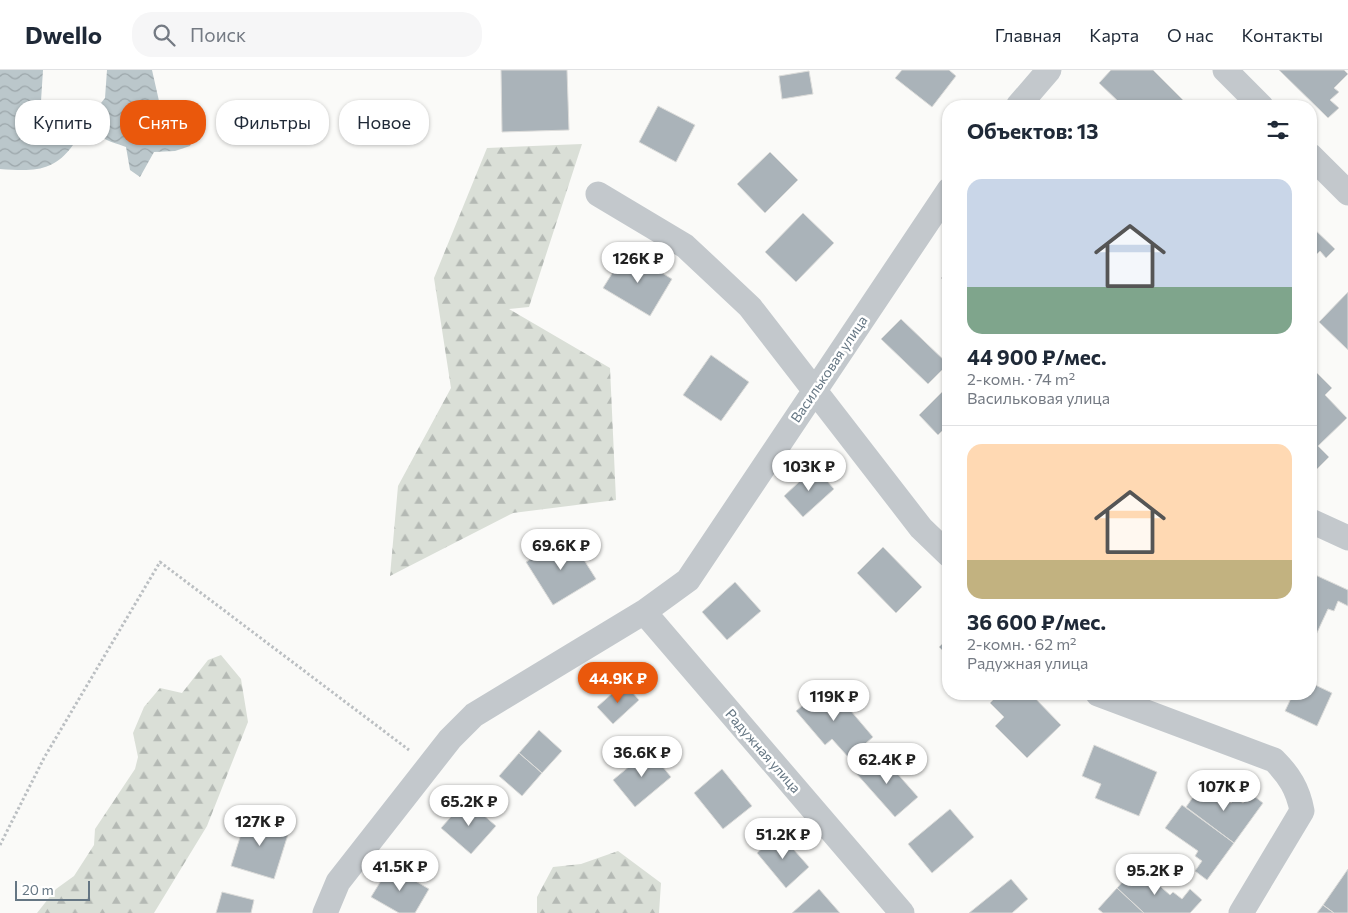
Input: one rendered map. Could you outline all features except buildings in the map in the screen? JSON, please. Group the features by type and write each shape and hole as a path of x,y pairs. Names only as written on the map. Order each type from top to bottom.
{"street":[{"path":"1023,100 1049,70"},
{"path":"1225,70 1255,100"},
{"path":"1317,162 1348,193"},
{"path":"598,194 685,246 750,307 921,528 942,548"},
{"name":"Васильковая улица","path":"325,913 338,882 450,739 474,715 644,612 688,580 942,200"},
{"path":"1317,524 1348,538"},
{"name":"Радужная улица","path":"644,612 902,913"},
{"path":"1114,700 1274,760 1289,776 1299,796 1302,811 1241,913"}],"path":[{"path":"0,845 44,758 160,562 429,765"}],"green space":[{"path":"582,144 529,307 509,309 610,368 616,500 513,513 390,576 398,486 451,388 434,278 487,148"},
{"path":"221,655 241,679 248,722 207,826 154,913 37,913 56,889 74,876 94,845 95,829 135,769 138,757 133,733 144,707 160,688 182,693 208,660"},
{"path":"618,851 661,883 659,913 537,913 537,897 553,867 581,864"}],"water":[{"path":"0,70 43,70 41,100 15,100 15,145 73,145 58,161 41,168 32,170 0,169"},
{"path":"107,70 152,70 159,100 120,100 120,145 110,141 110,100 103,100"},
{"path":"121,145 190,145 175,151 154,152 140,177 130,170 126,147"}]}
